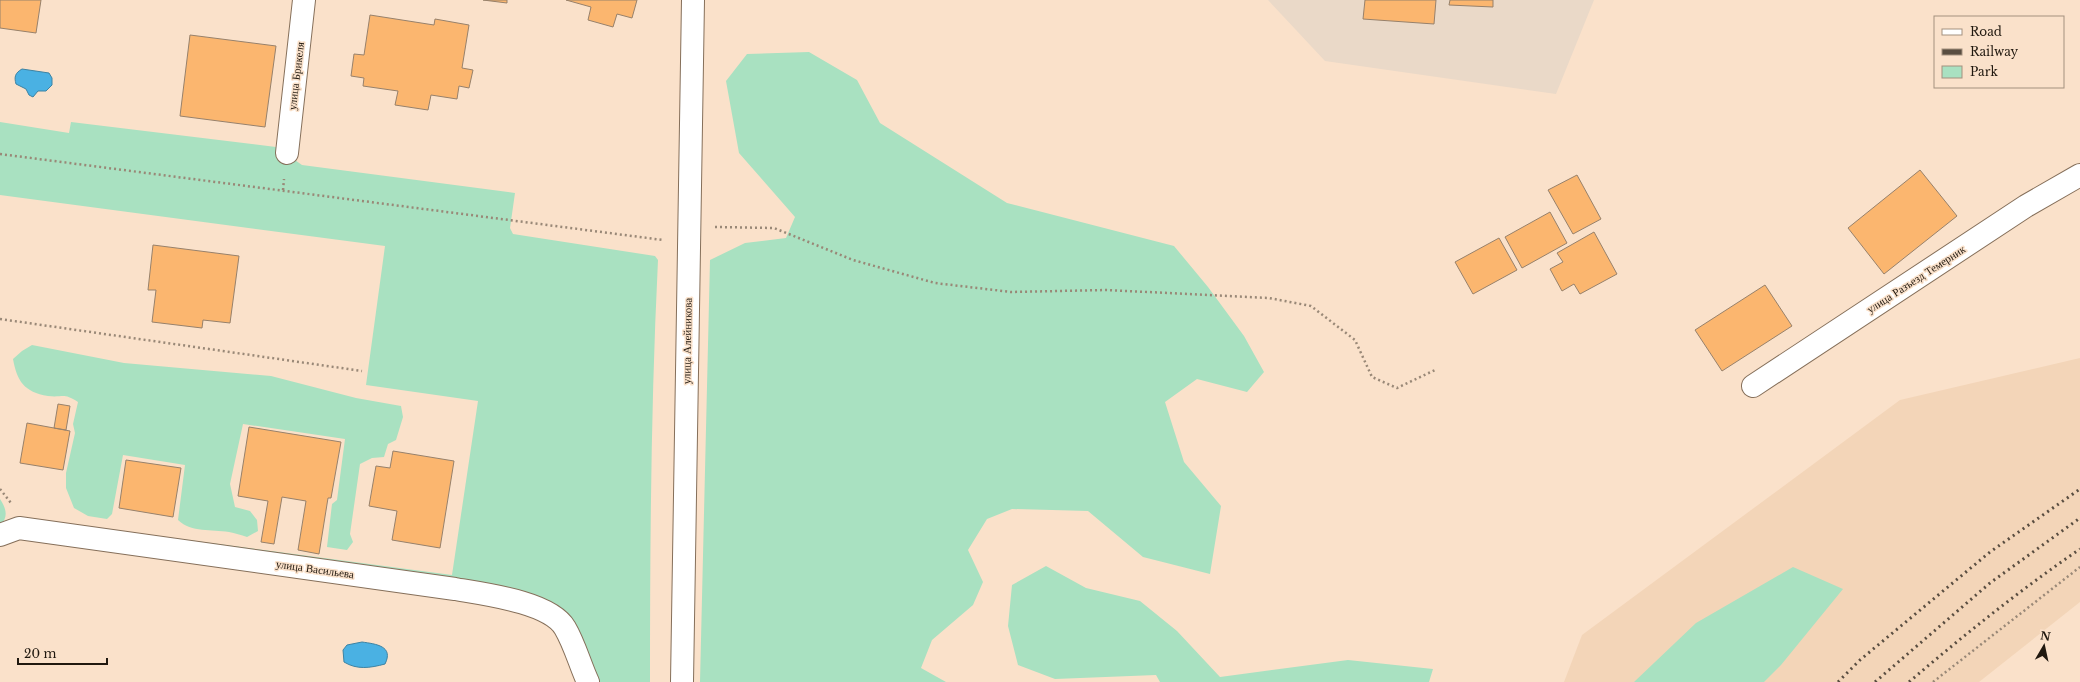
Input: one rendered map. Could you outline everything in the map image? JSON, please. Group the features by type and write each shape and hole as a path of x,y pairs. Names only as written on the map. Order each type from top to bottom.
{"street":[{"name":"улица Брикеля","path":"287,153 304,0"},
{"name":"улица Алейникова","path":"682,682 693,0"},
{"name":"улица Разъезд Темерник","path":"1753,386 2026,206 2080,175"},
{"name":"улица Васильева","path":"0,535 19,528 455,589 525,603 543,611 565,627 588,682"}],"path":[{"path":"0,154 689,235 774,228 853,260 935,283 1011,292 1107,290 1269,298 1311,306 1355,340 1372,377 1397,388 1435,370"},
{"path":"0,318 362,371"},
{"path":"1933,682 2080,566"}],"shaded area":[{"path":"1268,0 1594,0 1556,94 1325,61"},
{"path":"2080,358 2080,602 1979,682 1564,682 1582,635 1900,400"}],"green space":[{"path":"809,52 857,80 880,123 1007,203 1174,246 1208,287 1244,336 1264,372 1247,392 1197,379 1165,402 1184,462 1221,506 1210,574 1143,557 1088,511 1012,509 987,519 968,550 983,582 973,605 932,640 921,668 946,682 700,682 710,260 745,243 786,238 795,217 739,153 726,81 747,54"},
{"path":"0,122 69,133 71,122 276,147 302,165 515,193 510,228 513,234 655,256 658,260 651,471 650,682 593,682 553,611 31,519 452,575 478,401 366,385 385,246 0,195"},
{"path":"32,345 124,363 271,376 356,398 401,406 403,417 396,440 388,444 384,457 372,458 360,464 350,534 353,542 347,550 327,547 332,504 337,500 345,439 243,424 230,484 235,507 250,511 257,520 258,531 247,537 236,533 196,529 183,524 178,520 185,465 123,455 112,514 107,519 88,516 74,508 66,488 66,473 75,433 73,424 78,402 66,396 48,396 33,392 23,384 17,374 13,359"},
{"path":"0,499 4,506 6,516 0,526"},
{"path":"1046,566 1086,588 1140,601 1177,631 1220,677 1348,660 1433,669 1429,682 1160,682 1156,675 1055,679 1018,665 1008,626 1012,585"},
{"path":"1793,567 1843,589 1781,665 1764,682 1634,682 1696,623"}],"water":[{"path":"22,69 49,73 52,78 52,85 46,91 38,91 33,97 29,95 26,89 16,84 16,75"},
{"path":"362,642 382,647 387,653 385,664 364,668 349,665 344,662 343,650 347,645"}],"building":[{"path":"0,0 41,0 36,33 0,28"},
{"path":"483,0 507,0 507,3"},
{"path":"566,0 637,0 632,18 617,14 613,27 588,20 591,7"},
{"path":"1365,0 1436,0 1434,24 1363,19"},
{"path":"1450,0 1493,0 1493,7 1449,5"},
{"path":"370,15 434,25 435,19 469,25 462,68 473,70 469,88 459,86 457,99 431,95 428,110 395,105 398,91 363,86 364,78 351,76 354,54 364,55"},
{"path":"190,35 276,46 265,127 180,116"},
{"path":"1920,170 1957,216 1884,274 1848,228"},
{"path":"1577,175 1601,219 1573,234 1548,190"},
{"path":"1550,212 1567,243 1522,268 1505,237"},
{"path":"1594,232 1617,274 1580,294 1574,284 1562,291 1550,269 1563,262 1557,253"},
{"path":"1499,238 1517,270 1473,294 1455,262"},
{"path":"153,245 239,256 230,323 203,320 202,328 152,322 156,290 148,290"},
{"path":"1765,285 1792,326 1722,371 1695,330"},
{"path":"58,404 70,406 66,430 54,428"},
{"path":"27,423 70,431 63,470 20,463"},
{"path":"249,427 341,442 331,498 328,498 319,554 298,550 306,501 282,497 274,544 261,542 268,501 238,496"},
{"path":"393,451 454,461 440,548 392,540 397,511 369,506 376,466 390,468"},
{"path":"126,460 181,468 173,517 119,508"}],"railway":[{"path":"1838,682 1860,660 1990,552 2080,489"},
{"path":"1875,682 1990,583 2080,518"},
{"path":"1909,682 1993,613 2080,549"}]}
